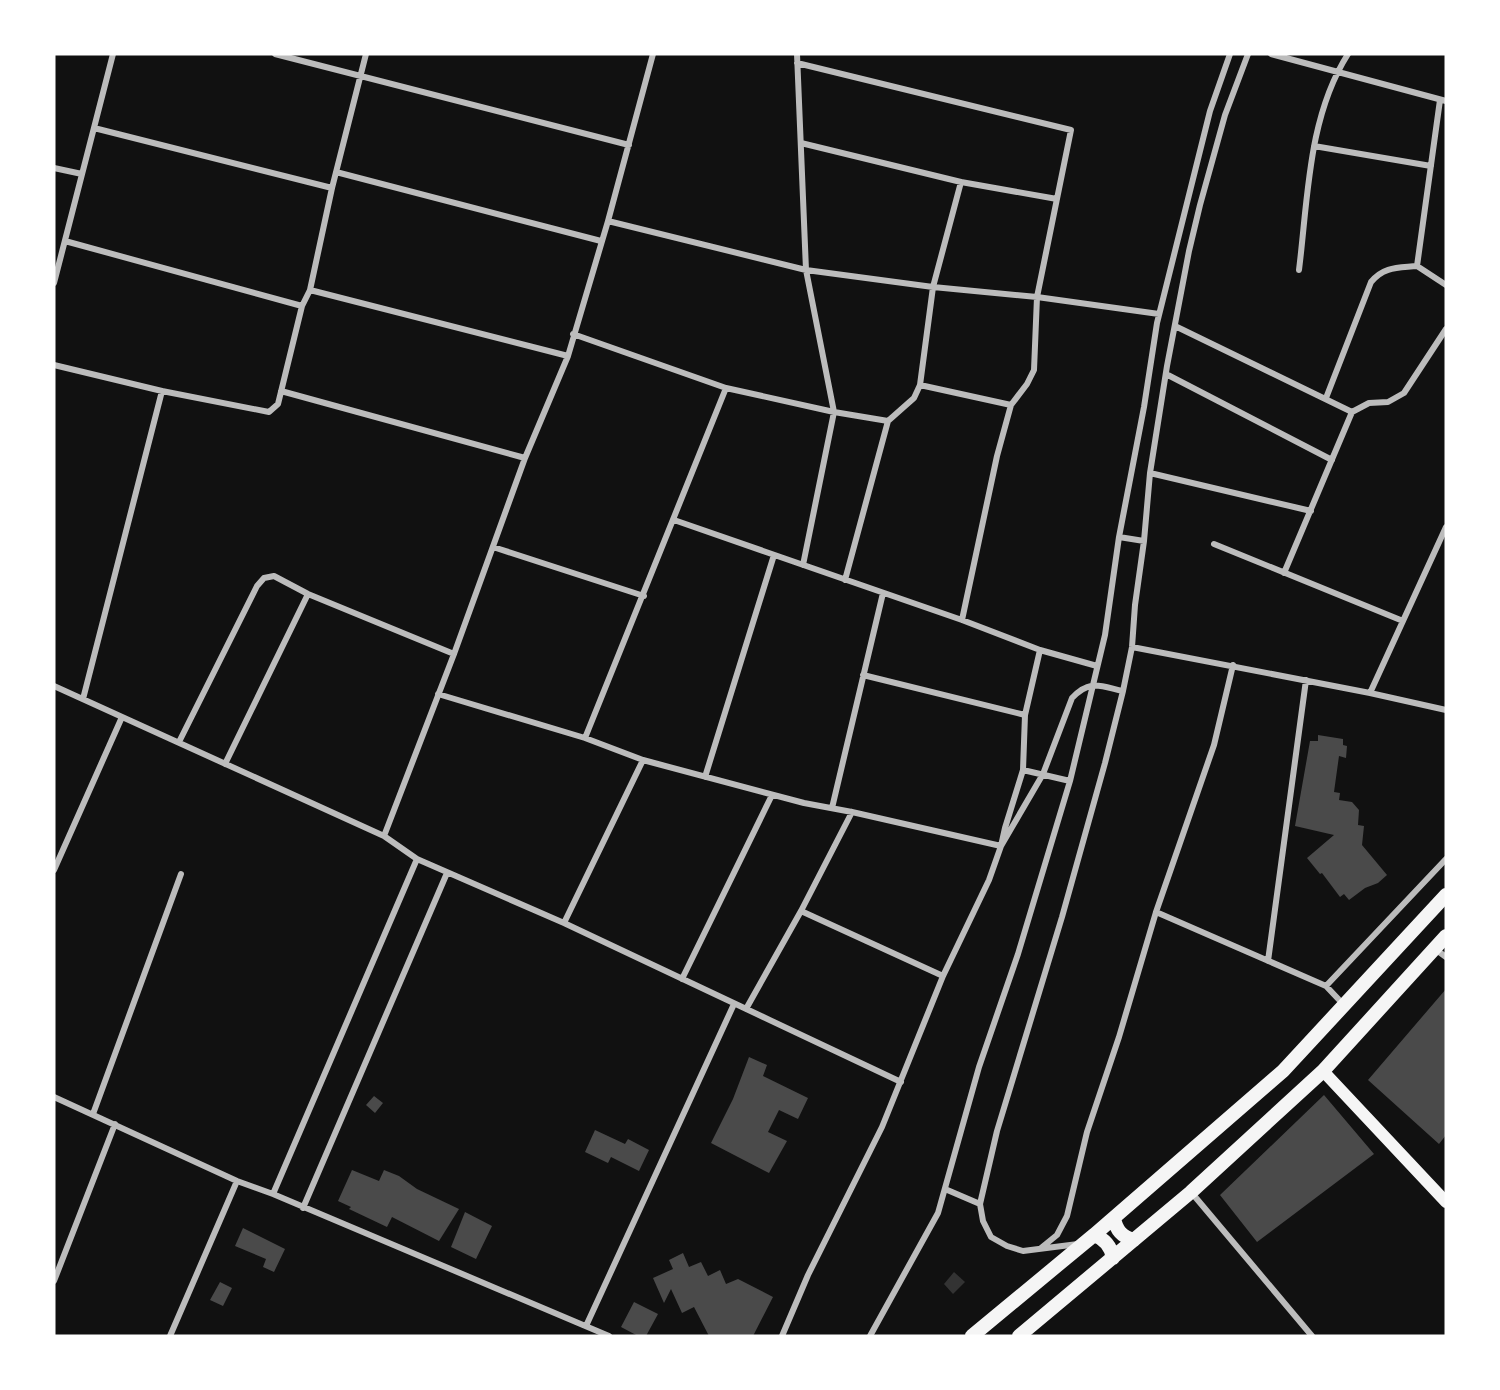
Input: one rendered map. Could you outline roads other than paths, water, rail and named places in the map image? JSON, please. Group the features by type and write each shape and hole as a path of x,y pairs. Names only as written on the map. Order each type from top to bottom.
{"highway":[{"path":"972,1336 1114,1218 1283,1071 1446,895"},
{"path":"1019,1336 1191,1192 1323,1071 1446,936"},
{"path":"1114,1218 1122,1235 1134,1240"},
{"path":"1090,1238 1108,1245 1113,1258"}],"main road":[{"path":"1323,1071 1446,1202"}],"street":[{"path":"54,283 112,54"},
{"path":"275,54 629,145"},
{"path":"54,365 162,391 269,412 279,404 302,306 310,290 332,188 366,54"},
{"path":"384,836 454,654 525,458 568,356 608,221 653,54"},
{"path":"797,54 806,270 834,412 802,565"},
{"path":"870,1336 938,1213 979,1067 1018,954 1070,781 1105,635 1119,537 1159,314 1210,111 1230,54"},
{"path":"1090,1238 1069,1246 1023,1251 1007,1246 991,1237 983,1221 980,1204 997,1131 1033,1017 1105,763 1123,691 1132,647 1150,473 1175,326 1200,205 1225,115 1248,54"},
{"path":"1271,54 1443,100 1417,266"},
{"path":"1299,270 1314,146 1326,99 1337,72 1348,54"},
{"path":"797,63 1071,130 1037,297 1034,370 1027,384 1011,405 997,456 962,620"},
{"path":"94,128 332,188"},
{"path":"801,143 961,182 1057,199"},
{"path":"1314,146 1431,166"},
{"path":"54,168 82,174"},
{"path":"336,172 601,241"},
{"path":"846,580 888,421 914,398 920,385 933,287 961,182"},
{"path":"608,221 806,270 1159,314"},
{"path":"65,241 302,306"},
{"path":"1326,398 1371,282 1378,273 1417,266 1446,285"},
{"path":"310,290 568,356"},
{"path":"1175,326 1352,412"},
{"path":"1284,573 1352,412 1369,403 1388,402 1404,393 1446,329"},
{"path":"573,334 726,388 834,412 888,421"},
{"path":"1166,374 1332,460"},
{"path":"920,385 1011,405"},
{"path":"585,738 726,388"},
{"path":"281,390 525,458"},
{"path":"83,699 162,391"},
{"path":"1150,473 1311,510"},
{"path":"674,520 962,620 1040,650 1097,666"},
{"path":"1370,693 1446,527"},
{"path":"1119,537 1144,541"},
{"path":"1214,544 1403,621"},
{"path":"493,547 644,596"},
{"path":"705,777 774,555"},
{"path":"178,742 257,586 264,578 274,576 308,594 454,654"},
{"path":"832,808 883,593"},
{"path":"225,764 308,594"},
{"path":"1132,647 1233,665 1446,710"},
{"path":"782,1336 808,1275 882,1127 943,976 989,879 1023,770 1025,715 1040,650"},
{"path":"1040,1248 1057,1235 1067,1216 1087,1132 1119,1037 1156,912 1214,746 1233,665"},
{"path":"863,675 1025,715"},
{"path":"1268,961 1306,680"},
{"path":"1001,846 1043,774 1072,698 1080,690 1092,684 1123,691"},
{"path":"54,686 384,836 417,859 564,923 902,1082"},
{"path":"438,694 585,738 643,760 705,777 772,795 1001,846"},
{"path":"54,870 122,717"},
{"path":"564,923 643,760"},
{"path":"1023,770 1070,781"},
{"path":"682,979 772,795"},
{"path":"746,1009 801,911 852,812"},
{"path":"273,1194 417,859"},
{"path":"1326,986 1446,859"},
{"path":"303,1208 447,873"},
{"path":"93,1114 181,874"},
{"path":"801,911 943,976"},
{"path":"1156,912 1326,986 1344,1005"},
{"path":"1434,948 1446,957"},
{"path":"586,1326 735,1004"},
{"path":"54,1097 237,1181 273,1194 609,1336"},
{"path":"54,1281 115,1124"},
{"path":"170,1336 237,1181"},
{"path":"945,1189 980,1204"},
{"path":"1191,1192 1312,1336"}]}
